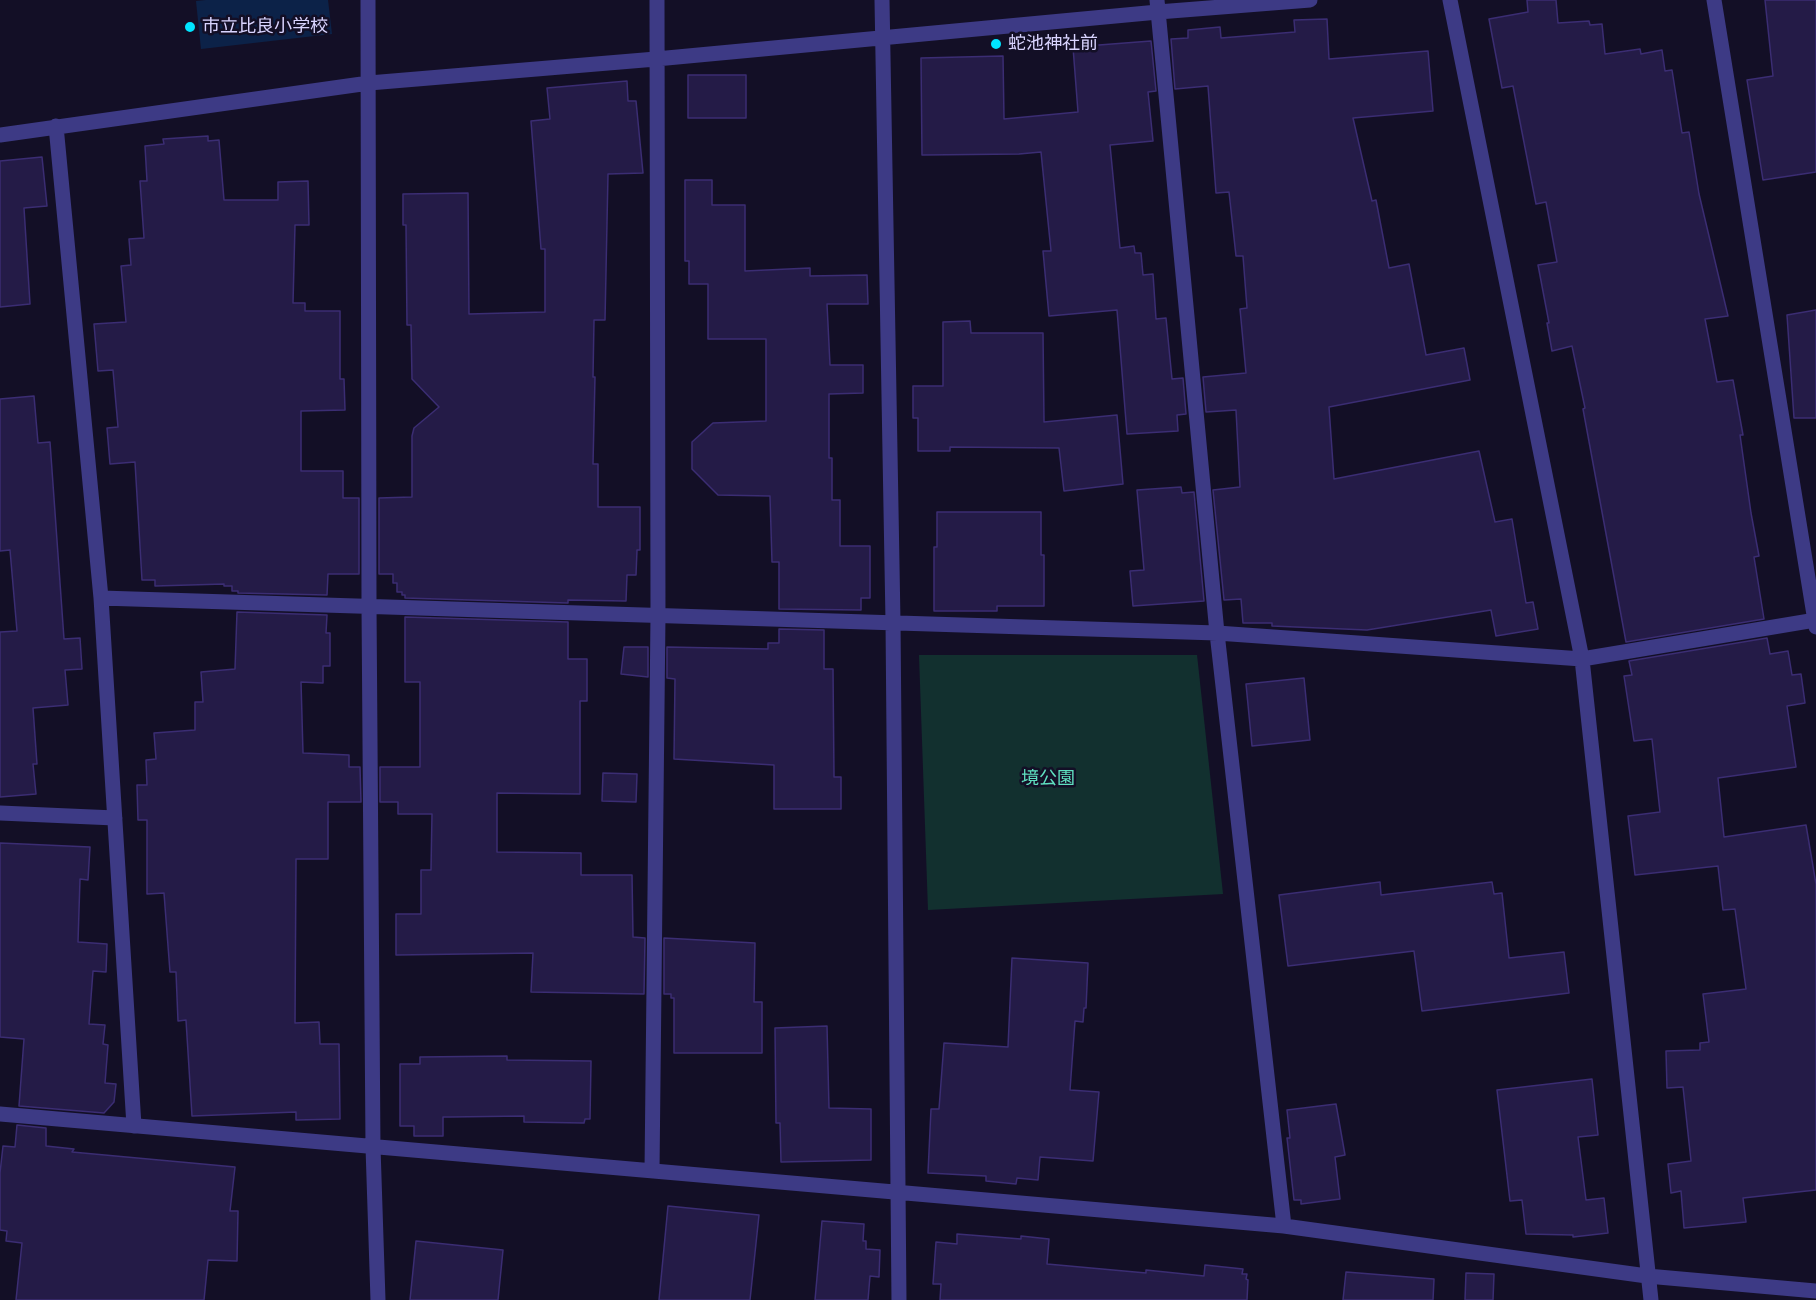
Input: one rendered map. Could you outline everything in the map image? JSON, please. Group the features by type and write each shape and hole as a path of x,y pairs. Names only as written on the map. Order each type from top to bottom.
{"street":[{"path":"368,0 373,1147 378,1300"},
{"path":"652,1171 658,615 657,0"},
{"path":"882,0 893,621 899,1300"},
{"path":"0,135 369,82 657,59 883,37 1157,6 1311,0"},
{"path":"1450,0 1582,658 1651,1300"},
{"path":"101,598 893,621 1217,633 1582,658 1816,622 1714,0"},
{"path":"1157,6 1217,633 1284,1226"},
{"path":"56,126 101,598 134,1126"},
{"path":"0,813 115,818"},
{"path":"0,1114 1284,1226 1647,1276 1816,1291"}],"green space":[{"name":"境公園","path":"919,655 1197,655 1223,894 928,910"}],"water":[{"path":"328,0 332,34 201,49 196,1"}],"building":[{"path":"1527,0 1556,0 1558,23 1589,21 1590,25 1602,24 1605,54 1640,49 1641,54 1662,50 1665,71 1672,70 1682,133 1689,132 1699,194 1728,316 1705,319 1717,382 1733,380 1743,435 1740,435 1759,556 1754,557 1764,619 1626,642 1572,346 1552,351 1538,265 1557,262 1546,202 1536,204 1513,86 1502,88 1489,19 1528,12"},
{"path":"1765,0 1816,0 1816,172 1763,180 1747,80 1773,76"},
{"path":"1327,19 1329,59 1428,51 1433,111 1353,118 1372,201 1376,200 1389,268 1409,264 1426,355 1464,348 1470,380 1329,407 1334,479 1479,451 1495,522 1512,519 1526,603 1533,602 1538,629 1496,636 1491,610 1367,630 1272,626 1272,623 1243,623 1241,599 1224,600 1213,490 1240,487 1236,410 1206,412 1203,377 1246,373 1240,309 1247,308 1243,256 1236,256 1229,192 1216,193 1208,86 1175,89 1171,39 1188,38 1188,30 1220,27 1221,38 1295,32 1294,20"},
{"path":"1151,41 1156,91 1148,92 1153,141 1110,145 1120,248 1134,246 1135,253 1141,253 1143,275 1153,274 1156,319 1166,318 1172,379 1183,378 1186,414 1177,415 1178,431 1127,434 1117,310 1049,316 1043,251 1051,251 1041,152 922,155 921,58 1003,56 1004,119 1078,112 1073,47"},
{"path":"688,75 746,75 746,118 688,118"},
{"path":"627,81 628,101 636,101 643,173 608,174 605,320 594,320 593,377 595,377 593,464 598,464 598,507 640,507 640,550 637,550 636,575 627,575 626,601 568,600 568,603 405,598 402,592 397,592 397,583 393,583 393,574 379,574 379,498 412,497 414,428 439,407 412,379 411,325 407,325 406,225 403,225 403,194 468,193 469,314 545,312 545,249 541,249 531,121 550,119 547,88"},
{"path":"208,136 208,141 219,140 224,200 278,200 278,182 308,181 309,225 295,225 293,303 305,303 305,311 340,311 340,379 344,379 345,410 301,411 301,471 343,471 343,498 359,498 359,574 328,574 327,595 238,593 238,591 232,591 232,586 224,586 224,584 155,586 155,580 142,580 135,462 110,464 107,428 118,427 113,370 98,371 94,324 126,322 121,266 131,265 129,239 144,238 140,181 147,181 145,146 164,144 163,139"},
{"path":"42,157 47,206 24,208 30,304 0,307 0,161"},
{"path":"685,180 712,180 712,205 745,205 745,271 810,268 810,276 867,275 868,304 827,304 830,365 863,365 863,393 829,394 829,458 832,458 832,500 840,500 840,546 870,546 870,598 861,598 861,610 779,609 779,562 772,562 770,496 718,495 692,469 692,442 713,423 766,421 766,339 708,339 708,284 689,284 689,261 685,261"},
{"path":"1816,310 1816,418 1794,418 1787,315"},
{"path":"970,321 971,333 1043,333 1044,422 1117,415 1123,484 1064,491 1059,448 950,447 950,451 918,451 918,418 913,418 913,386 943,386 943,322"},
{"path":"34,396 38,443 50,442 64,639 80,638 82,669 65,670 68,705 33,708 37,764 33,764 36,794 0,797 0,632 17,631 10,550 0,551 0,399"},
{"path":"1181,487 1182,493 1194,492 1204,601 1133,606 1130,571 1144,570 1137,490"},
{"path":"937,512 1041,512 1044,606 997,606 997,611 934,611 934,547 937,547"},
{"path":"237,612 327,615 326,633 330,633 330,666 323,666 323,683 301,682 303,753 349,755 349,767 360,767 361,802 328,802 328,859 296,859 295,1023 319,1022 320,1044 339,1044 340,1119 296,1120 296,1112 192,1116 186,1020 178,1021 176,972 170,972 164,893 147,894 147,820 138,820 137,785 147,785 146,760 156,759 154,733 195,730 195,702 203,702 201,672 235,669"},
{"path":"405,617 568,622 568,659 587,659 587,701 580,701 580,794 497,793 497,852 581,853 581,875 632,875 633,937 645,938 644,994 531,992 533,953 396,955 396,914 421,914 421,870 431,870 432,814 398,814 398,802 380,802 380,767 420,767 420,682 405,682"},
{"path":"779,629 824,630 824,669 833,669 834,777 841,777 841,809 774,809 774,765 674,759 675,679 667,678 667,647 768,649 768,643 779,643"},
{"path":"1767,638 1770,654 1788,651 1792,675 1801,674 1805,703 1787,706 1796,767 1718,778 1724,837 1806,825 1816,884 1816,1190 1743,1198 1746,1222 1684,1228 1681,1191 1671,1193 1668,1164 1691,1161 1683,1087 1667,1088 1666,1051 1700,1050 1700,1043 1709,1042 1703,994 1746,989 1735,909 1723,910 1718,866 1635,875 1628,816 1660,812 1652,739 1634,741 1624,676 1632,675 1629,661"},
{"path":"624,647 648,647 648,677 621,674"},
{"path":"1304,678 1310,740 1252,746 1246,684"},
{"path":"603,773 637,774 636,802 602,801"},
{"path":"0,843 90,847 88,880 80,879 78,942 107,944 106,972 93,971 89,1024 105,1025 103,1044 108,1045 105,1083 116,1084 114,1102 104,1113 19,1106 24,1039 0,1037"},
{"path":"1380,882 1381,895 1492,882 1494,894 1502,893 1509,958 1564,952 1569,993 1422,1011 1414,951 1288,966 1279,895"},
{"path":"664,938 755,943 754,1002 762,1002 762,1053 674,1053 674,998 671,998 671,994 664,994"},
{"path":"1012,958 1088,963 1086,1008 1084,1008 1083,1022 1075,1021 1070,1090 1099,1092 1093,1161 1040,1157 1038,1180 1017,1178 1016,1184 986,1181 986,1176 928,1173 931,1109 939,1109 944,1043 1008,1047"},
{"path":"827,1026 829,1108 871,1109 871,1160 781,1162 780,1123 776,1123 775,1028"},
{"path":"507,1056 507,1060 591,1061 590,1119 585,1119 584,1123 524,1122 524,1116 443,1117 443,1136 414,1136 414,1126 400,1126 400,1064 420,1064 420,1057"},
{"path":"1592,1079 1598,1135 1578,1137 1586,1200 1604,1198 1608,1233 1573,1237 1573,1235 1526,1234 1522,1200 1510,1201 1497,1090"},
{"path":"1336,1104 1345,1155 1335,1157 1340,1199 1301,1204 1301,1200 1294,1200 1287,1138 1290,1138 1287,1110"},
{"path":"17,1125 46,1128 46,1146 74,1149 72,1152 235,1167 230,1211 238,1211 237,1261 208,1260 204,1300 16,1300 22,1243 6,1241 7,1231 0,1230 0,1173 3,1146 15,1147"},
{"path":"668,1206 759,1215 750,1300 659,1300"},
{"path":"822,1221 864,1224 863,1241 866,1241 866,1249 880,1250 879,1277 870,1276 868,1300 815,1300"},
{"path":"957,1234 1049,1239 1047,1264 1204,1276 1205,1265 1243,1269 1242,1274 1247,1274 1246,1279 1248,1280 1247,1300 940,1300 941,1284 933,1284 936,1242 957,1244"},
{"path":"416,1241 503,1250 498,1300 410,1300"},
{"path":"1346,1272 1434,1279 1433,1300 1343,1300"},
{"path":"1466,1273 1494,1274 1493,1300 1465,1300"}],"place":[{"name":"市立比良小学校","path":"190,27"},
{"name":"蛇池神社前","path":"996,44"}]}
